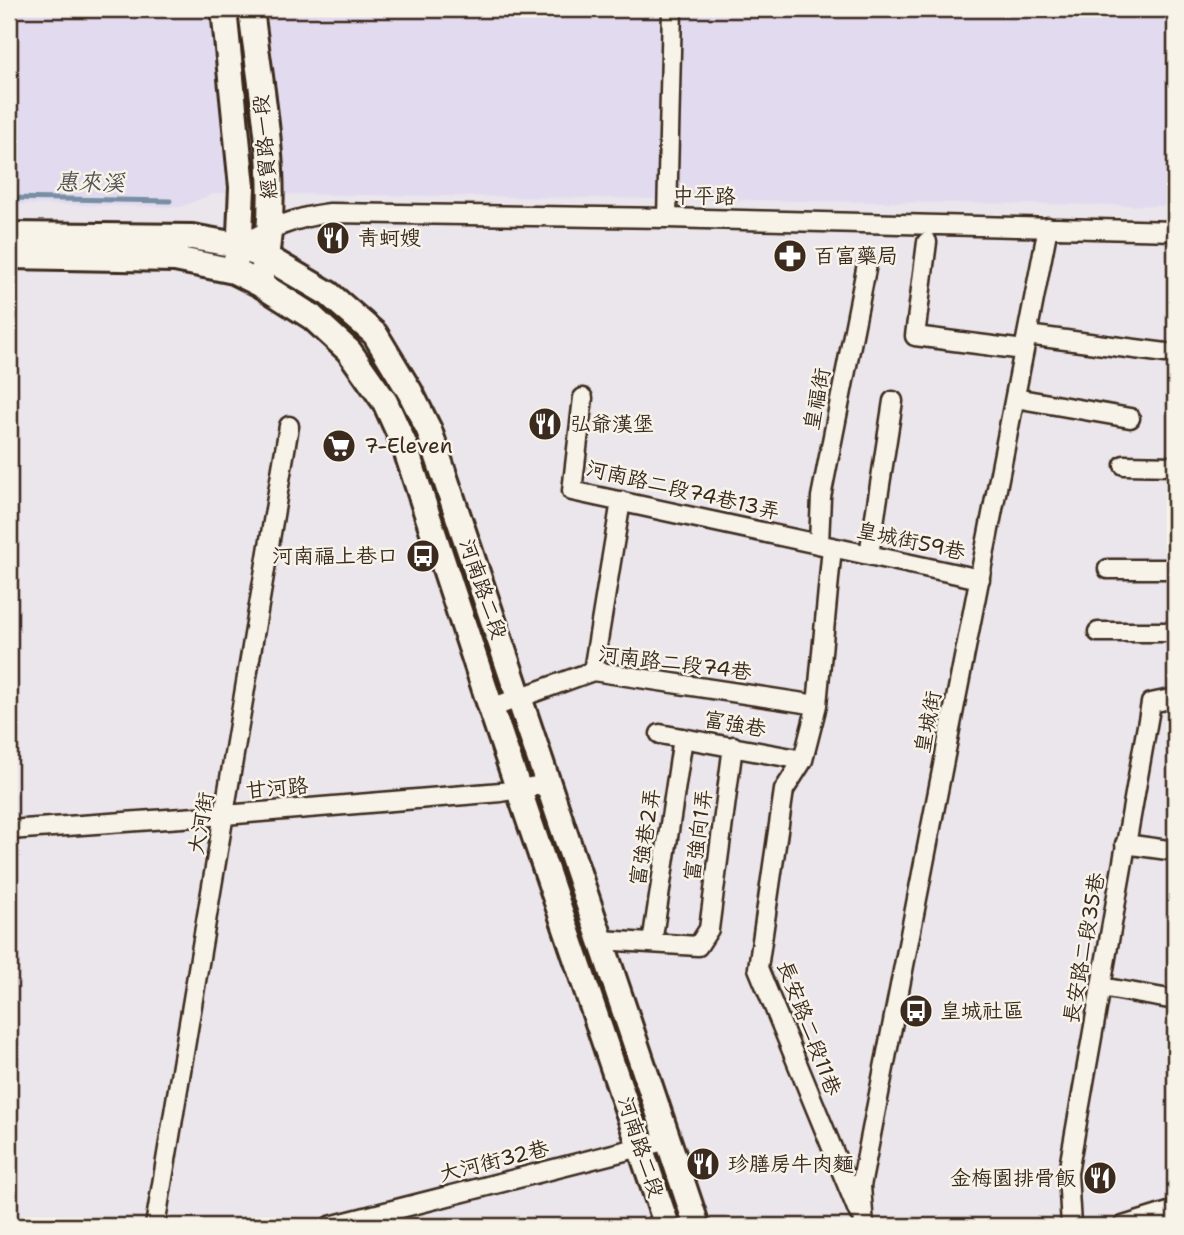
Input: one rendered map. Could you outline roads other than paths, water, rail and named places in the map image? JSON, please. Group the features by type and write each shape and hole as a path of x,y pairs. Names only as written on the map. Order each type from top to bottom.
{"street":[{"name":"經貿路一段","path":"224,9 242,187 239,246 234,271"},
{"name":"經貿路一段","path":"251,9 272,183 270,228 260,284"},
{"path":"667,218 671,9"},
{"name":"中平路","path":"239,246 270,228 297,219 330,213 667,218 1175,231"},
{"name":"皇城街","path":"864,1226 861,1186 1048,228"},
{"name":"河南路二段","path":"9,235 192,237 239,246 266,257 329,294 375,334 429,430 697,1226"},
{"path":"927,242 915,336 1166,353"},
{"name":"河南路二段","path":"9,256 175,259 234,271 312,317 349,351 385,402 404,444 667,1226"},
{"name":"皇福街","path":"817,705 825,545 821,497 867,264"},
{"name":"河南路二段74巷13弄","path":"583,398 572,491 825,545"},
{"path":"1015,398 1130,418"},
{"path":"869,555 893,401"},
{"name":"大河街","path":"155,1226 289,426"},
{"path":"1124,465 1175,466"},
{"path":"593,671 621,501"},
{"name":"皇城街59巷","path":"825,545 980,579"},
{"path":"1108,569 1175,569"},
{"path":"1098,632 1175,632"},
{"name":"河南路二段74巷","path":"491,708 593,671 817,705"},
{"name":"長安路二段35巷","path":"1071,1226 1068,1173 1151,703 1175,698"},
{"name":"長安路二段11巷","path":"817,705 803,760 785,790 758,968 864,1226"},
{"name":"富強巷","path":"660,734 803,760"},
{"name":"富強巷2弄","path":"652,943 683,738"},
{"name":"富強向1弄","path":"652,943 698,946 709,929 733,746"},
{"name":"甘河路","path":"9,830 520,790 548,784"},
{"path":"1125,844 1175,851"},
{"path":"601,940 652,943"},
{"path":"1101,987 1175,1000"},
{"name":"大河街32巷","path":"330,1226 668,1140"},
{"path":"1123,1226 1158,1221 1175,1210"}],"waterway":[{"name":"惠來溪","path":"9,198 170,201"}],"place":[{"name":"青蚵嫂","path":"333,238"},
{"name":"百富藥局","path":"790,256"},
{"name":"弘爺漢堡","path":"545,424"},
{"name":"7-Eleven","path":"339,446"},
{"name":"河南福上巷口","path":"423,556"},
{"name":"皇城社區","path":"916,1011"},
{"name":"珍膳房牛肉麵","path":"703,1164"},
{"name":"金梅園排骨飯","path":"1100,1178"}]}
